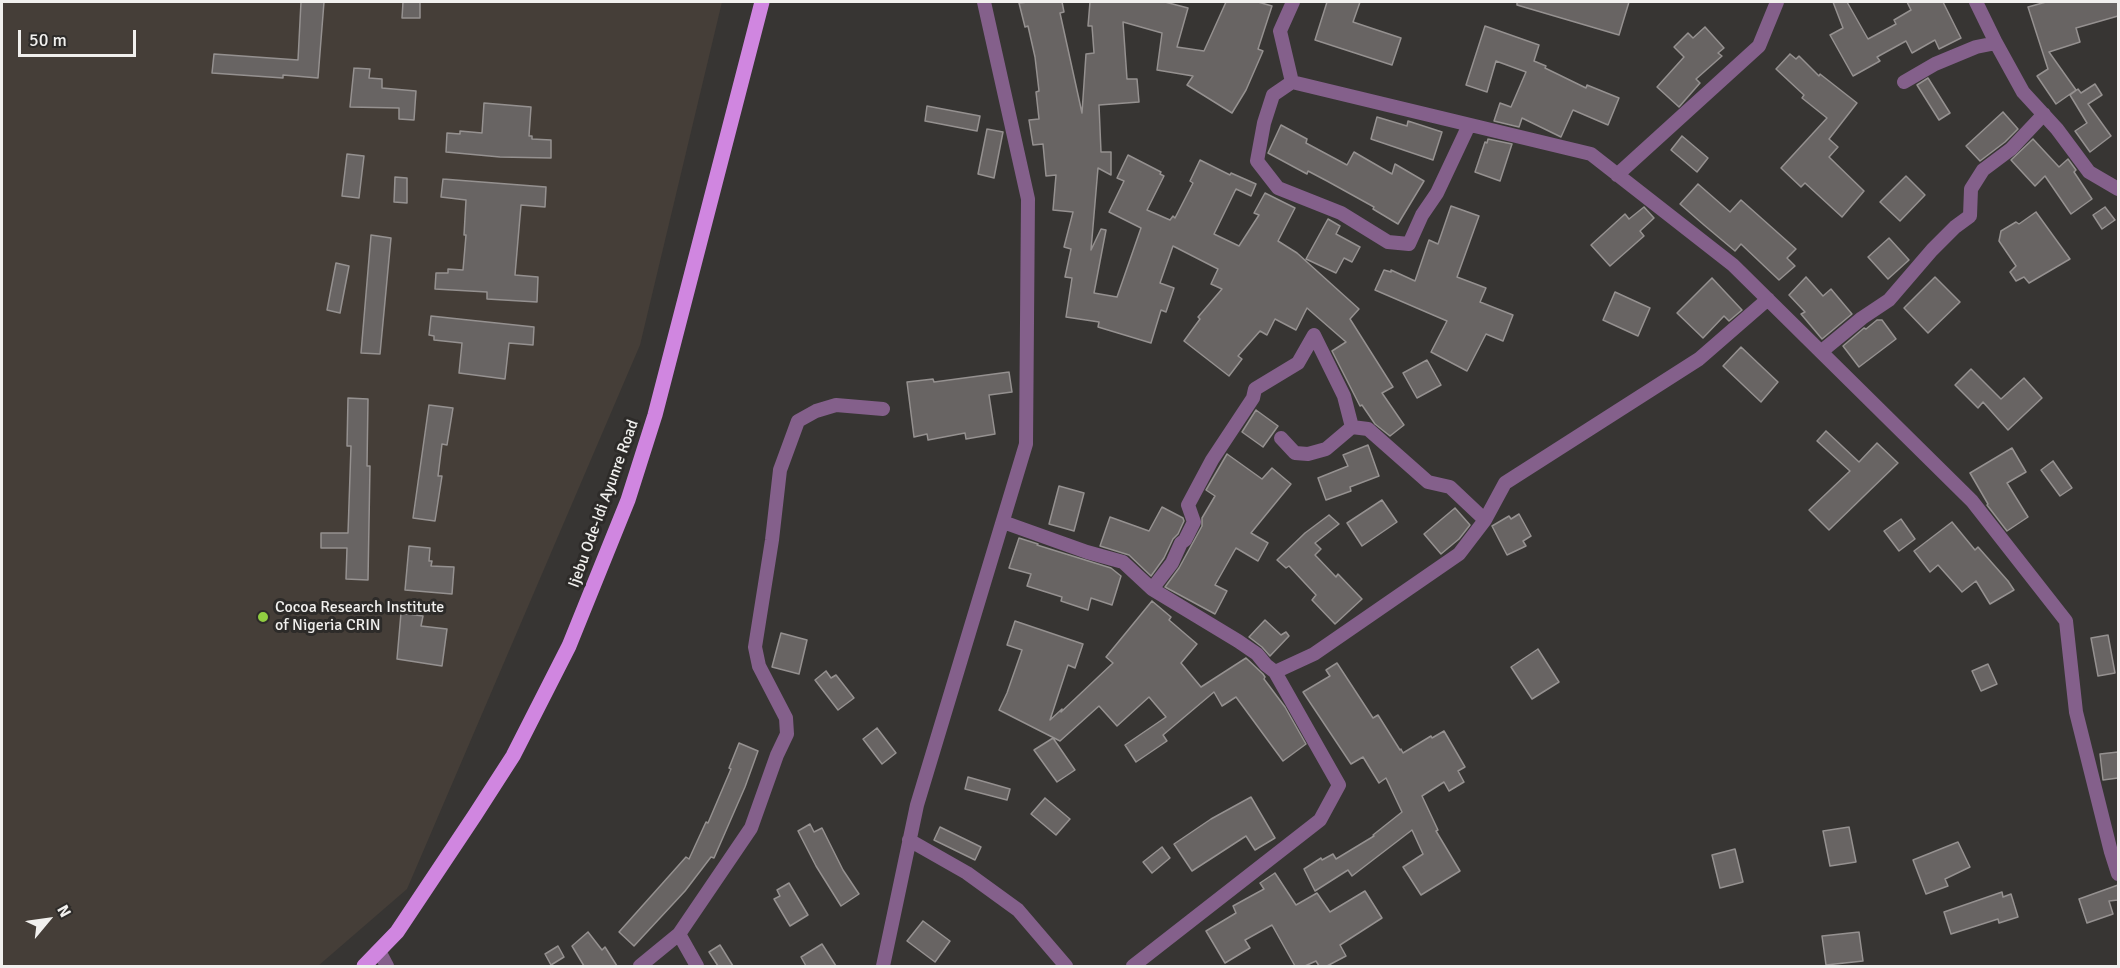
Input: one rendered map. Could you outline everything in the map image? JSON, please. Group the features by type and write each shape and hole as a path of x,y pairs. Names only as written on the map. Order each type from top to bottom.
{"main road":[{"name":"Ijebu Ode-Idi Ayunre Road","path":"364,966 397,932 506,766 569,646 628,500 655,415 762,2"}],"street":[{"path":"883,966 916,805 1026,444 1028,199 984,2"},
{"path":"1292,82 1280,31 1293,2"},
{"path":"1617,175 1759,46 1778,2"},
{"path":"1976,2 2023,92 2057,129 2089,172 2118,189"},
{"path":"1904,82 1935,64 1996,43"},
{"path":"1469,125 1437,193 1422,215 1409,244 1388,242 1341,213 1278,188 1257,161 1264,123 1273,95 1292,82 1591,154 1732,265 1972,501 2066,621 2076,712 2118,874"},
{"path":"1822,351 1862,318 1889,300 1955,226 1970,216 1971,189 1983,170 2011,149 2044,114"},
{"path":"1275,672 1314,654 1459,554 1485,520 1505,483 1699,359 1768,299"},
{"path":"1152,589 1172,562 1194,522 1188,505 1212,460 1253,398 1256,389 1298,363 1314,335 1344,396 1352,427"},
{"path":"640,966 679,934 751,828 777,755 787,734 786,718 762,673 755,647 772,540 780,470 798,421 816,411 836,405 883,409"},
{"path":"1281,438 1295,453 1308,454 1326,449 1352,427 1368,429 1428,482 1449,487 1485,520"},
{"path":"1003,522 1096,556 1123,562 1152,589 1257,654 1266,666 1275,672 1340,785 1320,820 1133,966"},
{"path":"909,840 966,873 1018,910 1066,966"},
{"path":"679,934 697,966"},
{"path":"378,951 387,966"}],"shaded area":[{"name":"Cocoa Research Institute of Nigeria CRIN","path":"2,2 722,2 640,345 407,889 318,966 2,966"}],"building":[{"path":"301,2 324,2 318,78 212,73 214,54 298,60"},
{"path":"403,2 420,2 420,18 402,18"},
{"path":"1062,2 1064,12 1060,13 1082,113 1086,54 1094,53 1092,26 1088,26 1090,2 1165,2 1188,8 1177,47 1204,51 1226,2 1258,2 1272,6 1258,49 1263,51 1246,90 1232,113 1187,85 1193,76 1157,70 1162,33 1123,22 1127,79 1137,79 1139,102 1099,105 1101,152 1111,152 1111,175 1098,168 1091,250 1101,229 1106,230 1094,293 1117,297 1141,228 1109,212 1124,181 1117,178 1128,155 1161,172 1160,174 1164,176 1147,210 1170,220 1173,216 1175,218 1193,183 1190,181 1200,160 1230,175 1231,173 1256,184 1251,196 1236,189 1214,234 1239,246 1259,215 1254,213 1265,193 1295,208 1278,241 1297,253 1359,309 1350,319 1393,387 1382,393 1404,425 1390,436 1375,424 1362,405 1360,406 1332,351 1346,342 1307,308 1296,330 1275,319 1267,335 1260,331 1238,356 1242,359 1229,376 1184,341 1200,319 1198,317 1222,289 1211,284 1218,269 1173,246 1160,283 1174,288 1166,312 1161,310 1151,343 1098,327 1099,322 1066,317 1072,278 1065,277 1071,249 1064,247 1073,212 1053,210 1056,175 1046,176 1043,144 1033,145 1029,120 1039,119 1036,92 1039,91 1028,26 1025,27 1019,3"},
{"path":"1327,2 1360,2 1353,22 1401,38 1392,65 1315,40"},
{"path":"1517,2 1629,2 1619,35 1517,5"},
{"path":"1833,2 1847,2 1868,39 1896,24 1894,20 1911,10 1907,2 1943,2 1961,38 1939,49 1935,40 1912,53 1906,41 1877,57 1880,61 1853,76 1830,35 1843,28"},
{"path":"2046,2 2118,2 2118,16 2076,28 2080,42 2049,52 2076,90 2056,104 2037,76 2048,69 2028,7"},
{"path":"1485,26 1539,45 1534,61 1586,88 1587,85 1619,98 1608,125 1573,110 1561,137 1522,118 1519,127 1494,121 1500,103 1511,107 1526,72 1496,61 1487,92 1466,85"},
{"path":"1705,27 1724,48 1718,53 1722,56 1696,79 1700,83 1679,107 1657,87 1684,57 1674,47 1688,33 1693,38"},
{"path":"1790,54 1796,59 1799,56 1819,76 1820,74 1857,103 1829,139 1838,147 1829,157 1864,191 1842,217 1805,183 1801,187 1781,168 1827,118 1802,98 1804,95 1776,69"},
{"path":"354,68 370,69 369,78 382,79 382,88 416,91 414,120 399,119 399,108 350,107"},
{"path":"1928,78 1950,113 1939,120 1917,85"},
{"path":"2095,84 2102,95 2088,104 2111,136 2090,152 2075,131 2087,123 2070,95 2078,89 2081,93"},
{"path":"484,103 531,107 529,136 532,136 532,139 551,140 551,158 500,157 446,152 447,133 460,134 460,131 482,133"},
{"path":"927,106 980,116 977,131 925,121"},
{"path":"2003,112 2018,129 1980,161 1966,146"},
{"path":"1377,117 1407,126 1408,121 1442,132 1433,160 1371,139"},
{"path":"1281,125 1307,139 1306,143 1347,165 1354,152 1392,174 1395,164 1424,181 1398,224 1373,209 1374,207 1327,181 1308,171 1307,174 1268,153"},
{"path":"987,129 1003,132 994,178 978,174"},
{"path":"1682,136 1708,158 1697,172 1671,150"},
{"path":"1488,139 1512,144 1500,181 1475,172"},
{"path":"2033,139 2059,167 2068,159 2092,199 2071,214 2045,176 2035,186 2011,160"},
{"path":"347,154 364,156 359,198 342,196"},
{"path":"1906,176 1925,195 1900,221 1880,202"},
{"path":"395,177 407,178 407,203 394,202"},
{"path":"443,179 546,187 545,207 521,205 515,275 538,277 537,302 487,299 487,292 435,289 436,273 448,273 448,269 463,270 466,235 464,235 466,200 441,197"},
{"path":"1698,184 1730,212 1741,200 1796,249 1787,258 1795,266 1779,280 1741,244 1735,251 1704,225 1680,204"},
{"path":"1451,206 1479,216 1457,277 1486,288 1480,302 1513,315 1503,341 1486,334 1467,371 1431,352 1447,321 1375,290 1384,270 1391,272 1391,270 1415,281 1429,240 1438,244"},
{"path":"1644,207 1654,218 1640,231 1644,236 1610,266 1591,245 1625,214 1629,219"},
{"path":"2105,207 2115,220 2102,229 2093,215"},
{"path":"2036,212 2070,259 2029,283 2024,277 2016,281 2010,272 2016,266 1999,241 2001,231 2016,222 2019,224"},
{"path":"1328,219 1340,226 1336,234 1360,247 1352,262 1344,258 1336,273 1306,259"},
{"path":"371,235 391,238 380,354 361,353"},
{"path":"1889,238 1909,260 1888,279 1868,257"},
{"path":"336,263 349,266 340,313 327,310"},
{"path":"1806,277 1823,296 1831,289 1852,314 1822,339 1801,314 1805,312 1789,295"},
{"path":"1935,277 1960,302 1928,333 1904,308"},
{"path":"1712,278 1742,310 1729,321 1724,316 1703,338 1677,313"},
{"path":"1615,292 1650,308 1638,336 1603,320"},
{"path":"431,316 534,327 533,345 509,343 505,379 459,373 462,343 434,340 434,336 429,335"},
{"path":"1877,320 1882,320 1896,339 1859,367 1843,346"},
{"path":"1741,347 1778,382 1761,402 1723,366"},
{"path":"1427,360 1441,385 1417,398 1403,373"},
{"path":"1971,369 2001,399 2024,378 2042,398 2008,430 1983,402 1978,408 1955,385"},
{"path":"1009,372 1012,392 989,395 995,434 966,439 965,433 928,440 927,434 914,437 907,382 933,379 934,382"},
{"path":"348,398 368,399 367,466 370,466 368,580 346,579 347,548 321,548 321,533 348,533 351,446 347,446"},
{"path":"429,405 453,408 447,445 442,444 438,476 442,476 435,521 413,518"},
{"path":"1256,410 1278,426 1263,447 1242,432"},
{"path":"1826,431 1859,462 1877,443 1898,463 1829,530 1809,510 1850,471 1817,441"},
{"path":"1368,445 1379,476 1350,487 1351,491 1326,500 1318,478 1348,466 1343,455"},
{"path":"2012,448 2026,472 2007,483 2028,517 2007,531 1987,505 1970,473"},
{"path":"1227,454 1262,479 1272,468 1291,484 1251,533 1268,543 1258,561 1236,548 1215,585 1227,591 1215,614 1165,587 1179,568 1202,526 1202,518 1215,496 1206,490"},
{"path":"2053,461 2072,488 2060,496 2041,470"},
{"path":"1059,486 1084,493 1074,531 1049,524"},
{"path":"1382,500 1397,522 1362,546 1347,523"},
{"path":"1162,507 1183,518 1184,521 1164,558 1151,576 1129,555 1100,546 1110,517 1149,531"},
{"path":"1455,508 1470,525 1459,539 1441,554 1424,534"},
{"path":"1519,514 1531,536 1523,541 1526,546 1507,555 1492,526 1509,516 1511,519"},
{"path":"1329,515 1339,524 1315,543 1321,549 1315,555 1336,577 1338,574 1362,599 1335,624 1312,600 1316,595 1289,566 1286,568 1277,560 1305,533"},
{"path":"1901,519 1915,539 1899,551 1884,531"},
{"path":"1952,522 1975,550 1978,547 2014,590 1990,604 1976,581 1962,592 1938,565 1930,572 1914,551"},
{"path":"1019,538 1111,568 1121,576 1112,605 1091,598 1088,610 1061,601 1062,597 1027,586 1031,574 1009,568"},
{"path":"409,546 430,548 431,566 454,567 452,594 405,590"},
{"path":"1152,601 1171,617 1169,620 1197,644 1181,663 1201,687 1246,658 1263,674 1306,744 1283,761 1236,697 1222,706 1214,692 1163,735 1167,741 1136,762 1125,745 1166,717 1149,697 1117,726 1099,706 1060,741 999,710 1022,650 1007,645 1015,621 1083,644 1075,668 1068,665 1050,720 1113,663 1106,657"},
{"path":"401,613 423,616 421,626 447,629 442,666 397,659"},
{"path":"1265,620 1281,635 1286,632 1289,636 1270,656 1249,637"},
{"path":"781,633 807,640 799,674 772,667"},
{"path":"2108,635 2115,673 2098,676 2091,638"},
{"path":"1538,649 1559,682 1532,699 1511,667"},
{"path":"1337,663 1373,718 1378,715 1403,753 1444,731 1465,767 1458,771 1464,782 1449,791 1444,782 1422,796 1438,830 1436,831 1460,871 1421,895 1403,867 1423,854 1412,830 1352,876 1348,870 1315,891 1304,869 1321,858 1322,860 1333,854 1336,859 1374,836 1402,812 1386,778 1379,783 1363,757 1351,764 1303,692 1330,676 1326,670"},
{"path":"1988,664 1997,684 1981,691 1972,671"},
{"path":"826,671 831,678 836,675 854,698 838,710 815,680"},
{"path":"877,728 896,753 882,764 863,739"},
{"path":"1053,738 1075,770 1057,782 1034,750"},
{"path":"739,743 758,751 714,858 711,857 685,891 634,946 619,932 686,857 689,859 706,822 708,823 731,769 729,768"},
{"path":"2118,752 2118,778 2103,780 2100,754"},
{"path":"968,777 1010,789 1007,800 965,789"},
{"path":"1251,797 1275,838 1255,850 1246,836 1192,871 1174,844 1211,819"},
{"path":"1045,798 1070,819 1056,835 1031,814"},
{"path":"810,824 814,832 822,828 843,870 859,894 841,906 798,831"},
{"path":"940,827 981,847 975,860 934,840"},
{"path":"1849,827 1856,862 1830,866 1823,831"},
{"path":"1958,842 1970,867 1945,879 1948,886 1926,894 1913,860"},
{"path":"1162,847 1170,858 1152,873 1143,862"},
{"path":"1735,849 1743,882 1720,888 1712,855"},
{"path":"1275,873 1296,905 1317,893 1330,912 1365,891 1382,918 1340,945 1346,956 1327,966 1319,966 1316,961 1305,966 1295,966 1272,925 1245,940 1250,948 1225,963 1206,931 1236,913 1233,906 1264,889 1260,883"},
{"path":"789,883 808,915 790,926 774,899 780,896 777,890"},
{"path":"2118,885 2118,900 2109,901 2113,914 2087,923 2079,899"},
{"path":"2002,892 2003,897 2011,894 2018,917 1999,923 1998,919 1951,934 1944,912"},
{"path":"923,921 950,941 935,962 907,941"},
{"path":"588,932 602,950 605,947 617,966 584,966 572,946"},
{"path":"1859,932 1863,961 1826,965 1822,936"},
{"path":"822,944 836,966 806,966 801,957"},
{"path":"720,945 733,966 718,966 709,952"},
{"path":"558,946 564,957 551,965 545,954"}],"place":[{"name":"Cocoa Research Institute of Nigeria CRIN","path":"263,617"}]}
